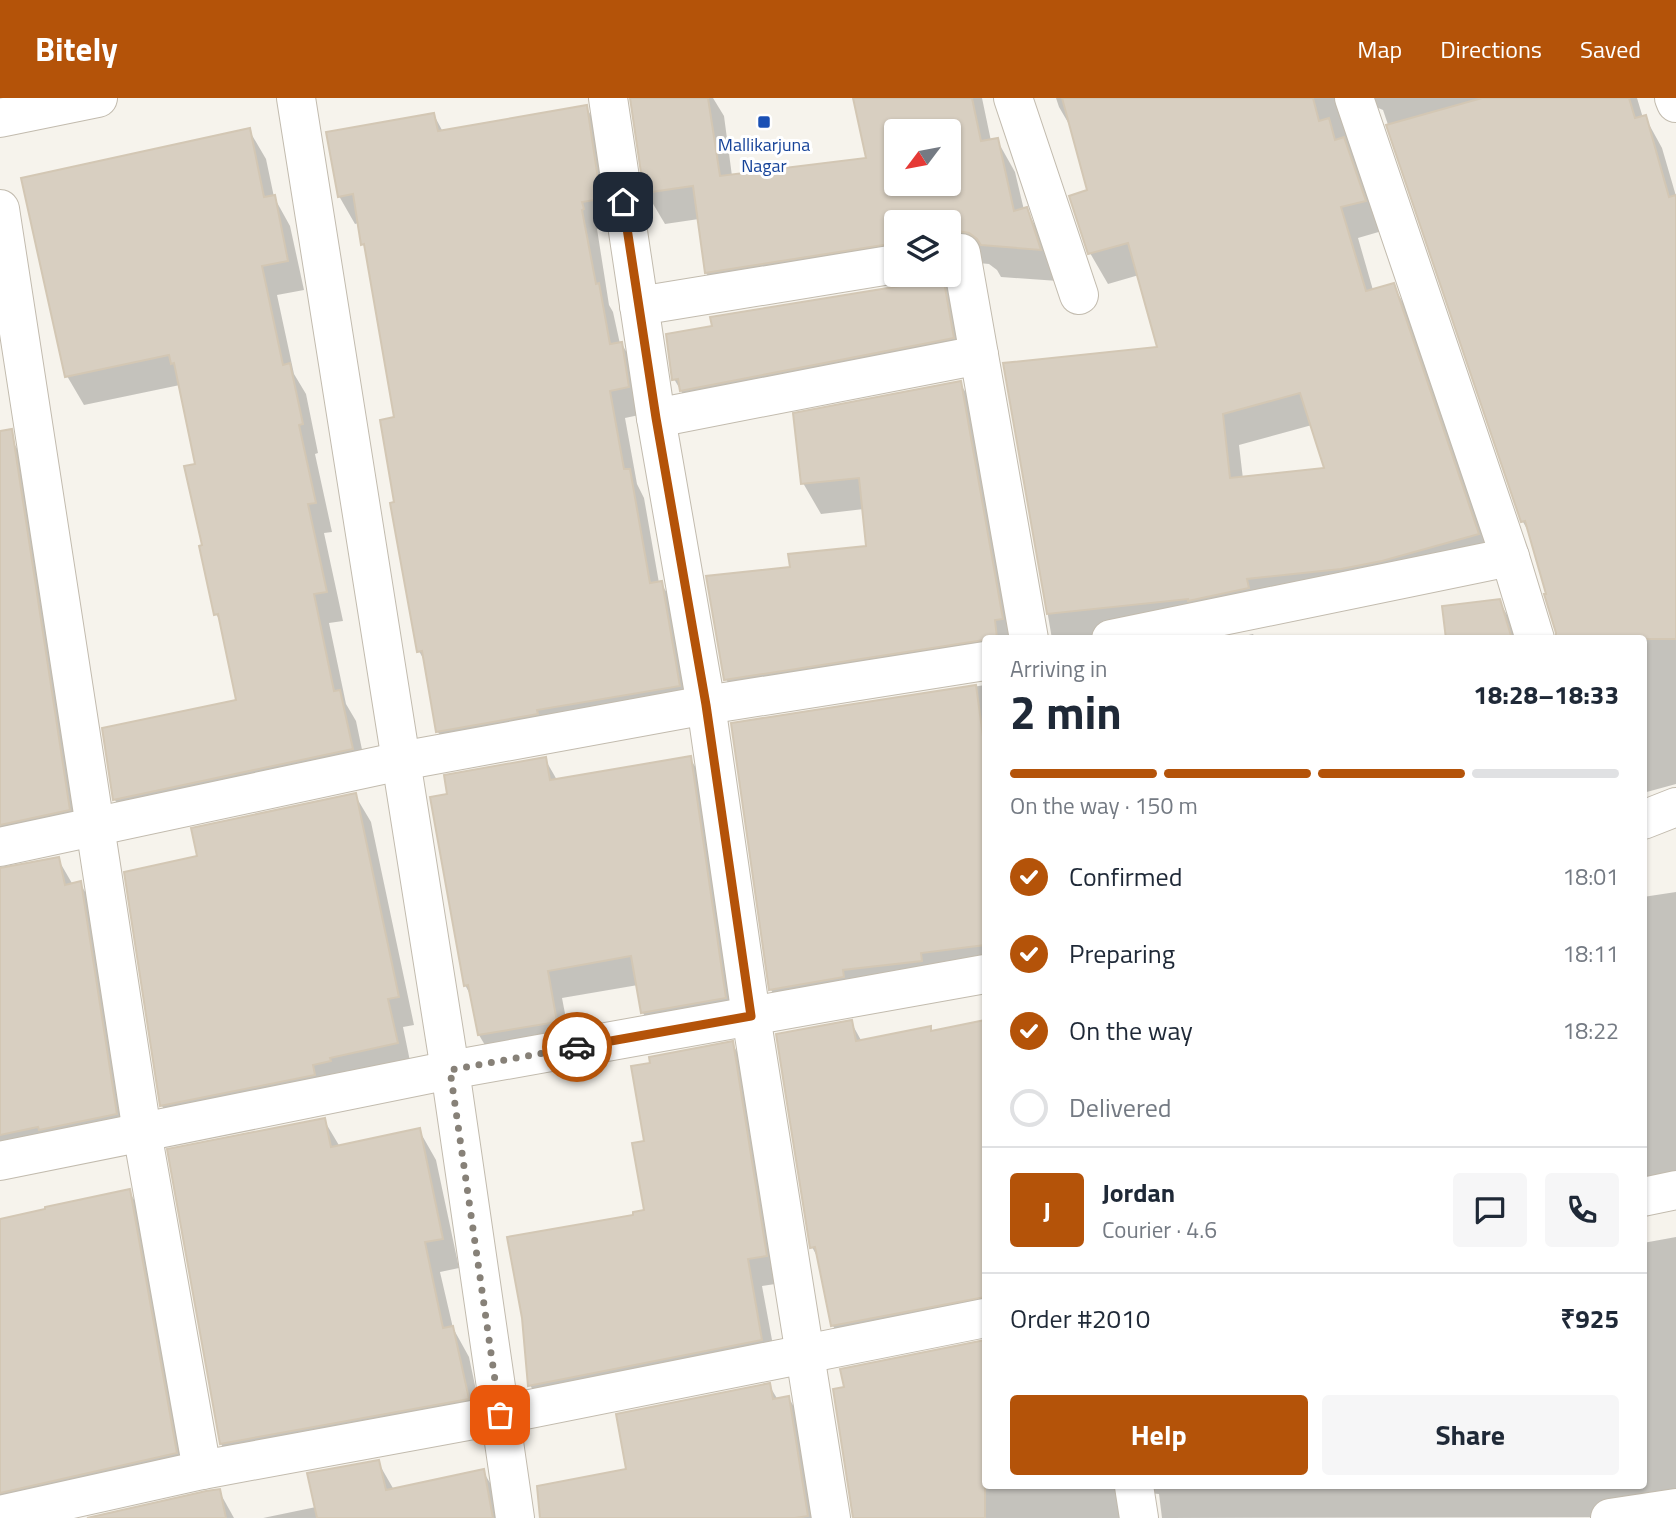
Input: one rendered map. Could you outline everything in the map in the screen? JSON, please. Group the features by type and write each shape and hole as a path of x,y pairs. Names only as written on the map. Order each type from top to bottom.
{"street":[{"path":"0,118 99,98"},
{"path":"296,98 450,1070 515,1518"},
{"path":"608,98 656,418 706,705 751,1016 831,1518"},
{"path":"1013,98 1079,295"},
{"path":"1354,98 1510,556 1534,635"},
{"path":"0,209 142,1132 202,1470"},
{"path":"961,253 1028,635"},
{"path":"639,306 884,266"},
{"path":"656,418 979,355"},
{"path":"1130,635 1510,556"},
{"path":"0,847 401,761 706,705 982,661"},
{"path":"1647,818 1676,807"},
{"path":"0,1161 450,1070 982,975"},
{"path":"1647,1196 1676,1190"},
{"path":"0,1515 202,1470 500,1415 982,1319"},
{"path":"1134,1489 1139,1518"},
{"path":"1610,1518 1676,1508"}],"building":[{"path":"630,98 708,98 720,176 866,158 853,98 972,98 981,141 998,138 1014,211 1027,207 1041,250 981,245 969,233 961,232 961,210 884,210 884,245 705,273 693,186 644,193"},
{"path":"1062,98 1313,98 1319,121 1329,118 1335,140 1344,137 1366,201 1341,207 1366,291 1394,283 1479,534 1382,561 1341,569 1247,579 1249,588 1188,601 1047,614 1003,363 1157,347 1128,243 1088,254 1069,196 1087,190","holes":["1300,393 1324,468 1230,478 1223,414"]},
{"path":"1482,98 1629,98 1635,118 1646,115 1669,197 1676,195 1676,639 1647,639 1647,635 1556,635 1525,521 1521,522 1386,125"},
{"path":"587,105 601,199 582,202 582,210 610,344 622,342 629,387 610,391 624,469 630,469 650,583 662,581 680,686 537,710 538,714 436,732 422,651 417,652 390,503 394,502 380,420 394,417 364,244 361,245 353,194 338,197 326,132 434,113 438,131"},
{"path":"250,128 264,197 275,195 288,261 262,266 283,365 290,363 303,424 299,425 316,503 308,504 327,592 314,594 334,691 340,690 353,749 113,800 102,728 236,700 218,614 214,615 184,466 195,464 174,363 171,364 169,355 65,377 21,178"},
{"path":"894,287 945,287 954,338 680,391 678,379 672,380 666,334 712,326 710,317"},
{"path":"961,381 1003,619 995,620 997,635 982,635 982,640 724,680 706,576 790,567 788,554 866,546 859,478 801,484 793,413"},
{"path":"12,429 70,810 0,825 0,431"},
{"path":"1500,599 1511,635 1446,635 1442,606"},
{"path":"976,685 982,729 982,945 921,953 922,961 843,970 844,977 769,990 731,723"},
{"path":"691,756 726,998 641,1013 631,956 548,971 557,1022 478,1035 468,985 464,986 430,797 447,794 444,775 546,757 550,780"},
{"path":"356,793 399,997 388,999 398,1043 330,1058 331,1061 313,1065 315,1075 160,1106 124,872 197,856 191,828"},
{"path":"59,857 65,885 81,881 117,1114 0,1135 0,868"},
{"path":"852,1020 856,1041 931,1026 931,1031 982,1021 982,1298 831,1326 815,1247 810,1248 776,1034"},
{"path":"733,1041 767,1256 748,1259 762,1340 528,1386 522,1318 507,1237 633,1215 633,1212 644,1210 632,1143 644,1141 631,1066 650,1063 649,1057"},
{"path":"325,1118 331,1147 420,1128 443,1239 425,1242 443,1328 453,1326 469,1399 220,1444 167,1149"},
{"path":"130,1189 177,1453 0,1493 0,1219"},
{"path":"982,1341 982,1489 985,1489 985,1518 853,1518 833,1389 844,1387 840,1369"},
{"path":"770,1383 773,1399 789,1396 808,1516 540,1518 537,1486 626,1469 616,1414"},
{"path":"379,1460 386,1490 484,1469 493,1518 317,1518 307,1473"},
{"path":"220,1489 226,1518 87,1518 206,1491"}],"way so far":[{"path":"500,1415 450,1070 577,1047"}],"place":[{"name":"Mallikarjuna Nagar","path":"764,122"}],"route":[{"path":"577,1047 751,1016 706,705 656,418 623,202"}]}
